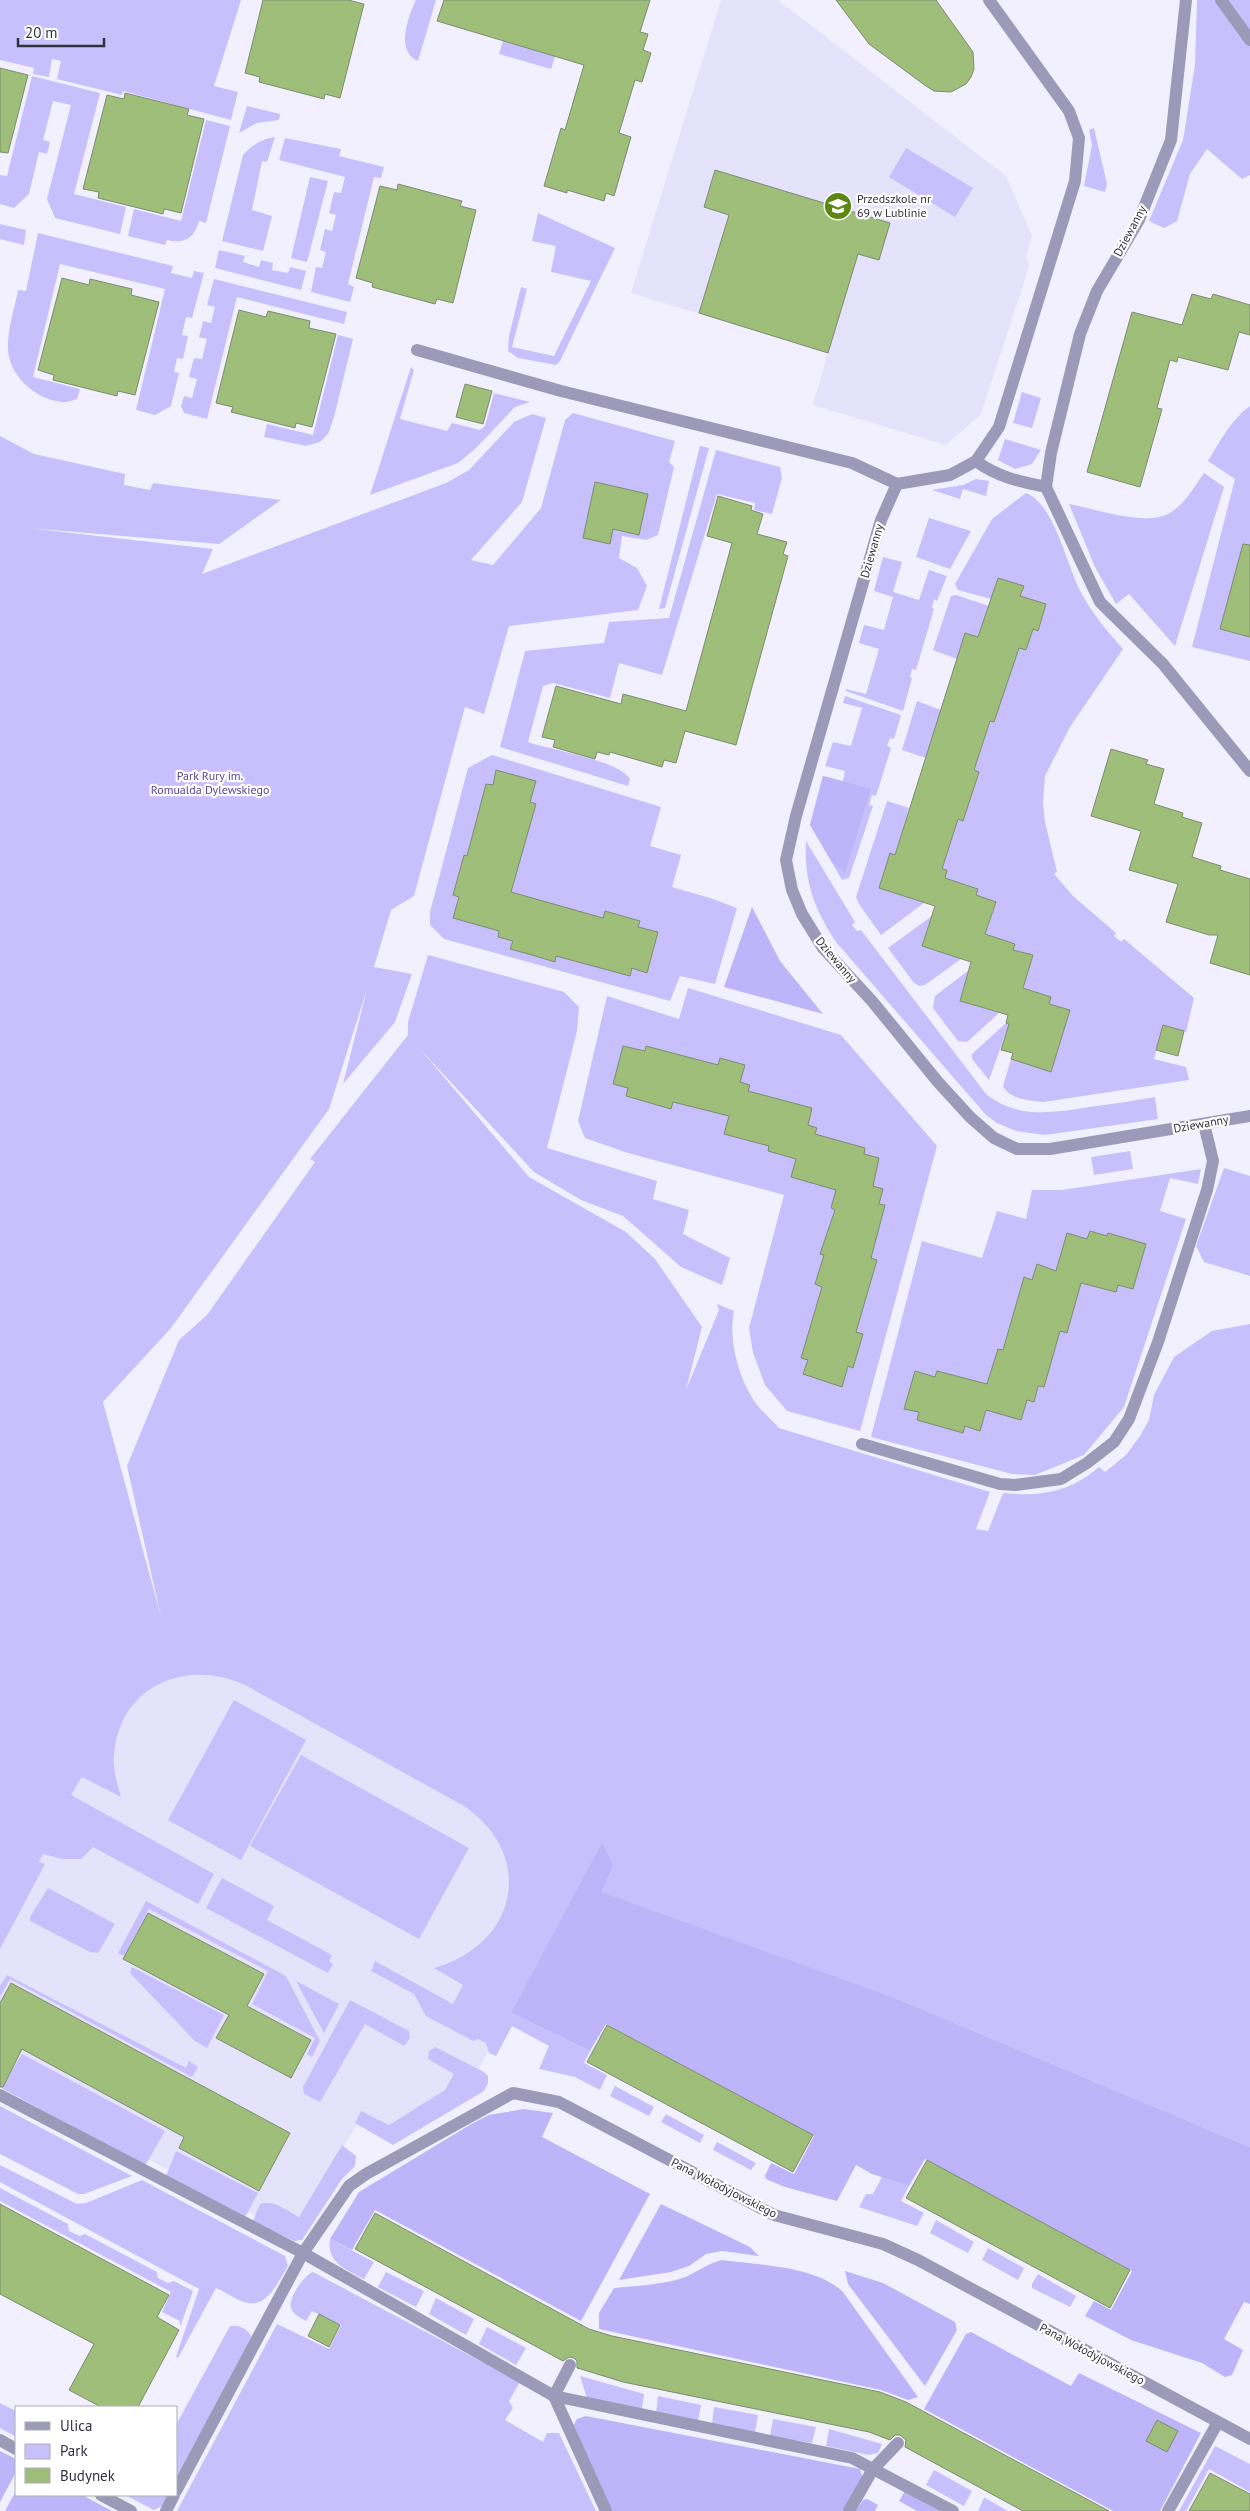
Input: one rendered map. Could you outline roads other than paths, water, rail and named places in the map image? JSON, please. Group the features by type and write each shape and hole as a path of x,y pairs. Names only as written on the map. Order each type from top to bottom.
{"street":[{"path":"418,350 570,393 852,463 897,484 950,475 976,461 999,427 1075,181 1079,138 1069,111 989,0"},
{"name":"Dziewanny","path":"1046,487 1051,453 1080,334 1097,291 1139,220 1171,140 1186,0"},
{"path":"1221,0 1250,40"},
{"path":"976,461 988,470 1016,480 1046,487 1100,602 1163,664 1250,771"},
{"name":"Dziewanny","path":"897,484 876,539 796,816 786,860 792,890 802,914 823,948 872,1001 938,1082 970,1117 994,1138 1017,1149 1050,1149 1250,1116"},
{"path":"862,1444 1000,1484 1015,1485 1061,1478 1087,1463 1114,1442 1129,1419 1158,1342 1206,1190 1213,1161 1204,1124"},
{"name":"Pana Wołodyjowskiego","path":"178,2487 303,2253 349,2186 366,2174 513,2093 559,2102 774,2215 883,2244 934,2269 1250,2439"},
{"path":"0,2095 303,2253 554,2396 852,2458 953,2511"},
{"path":"554,2396 570,2365"},
{"path":"554,2396 606,2511"},
{"path":"1168,2511 1218,2422"},
{"path":"0,2440 15,2448"},
{"path":"849,2511 873,2469 898,2443"},
{"path":"103,2496 131,2511"},
{"path":"166,2511 174,2496"}],"place":[{"name":"Przedszkole nr 69 w Lublinie","path":"838,206"}],"park label":[{"name":"Park Rury im. Romualda Dylewskiego","path":"210,783"}]}
